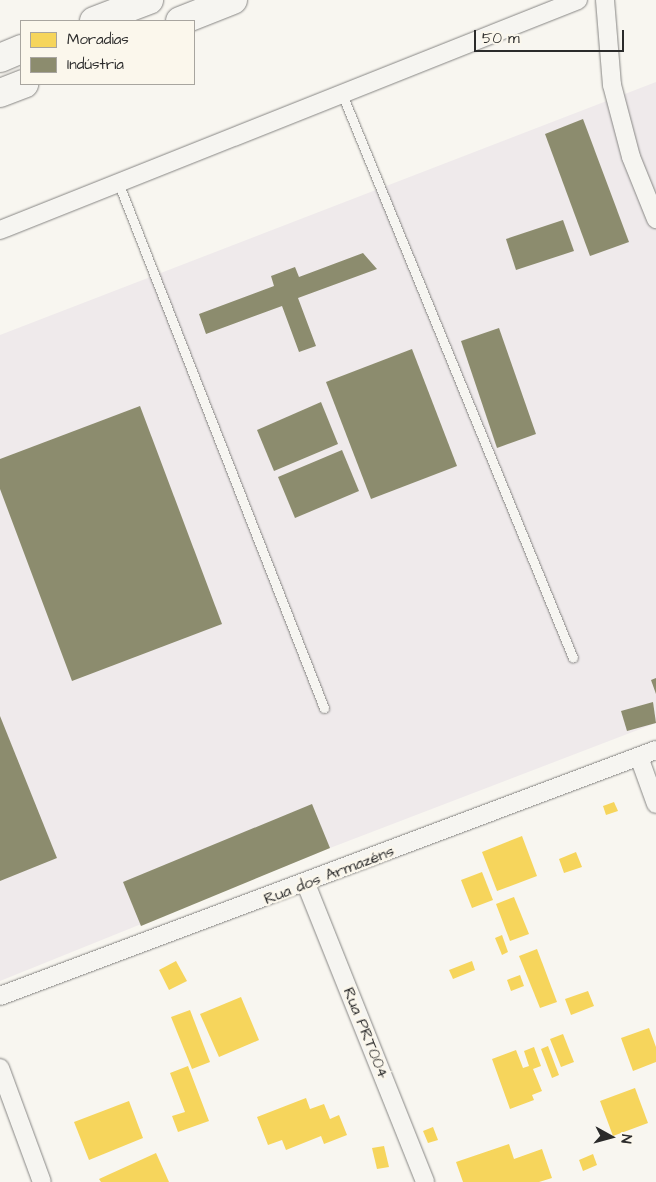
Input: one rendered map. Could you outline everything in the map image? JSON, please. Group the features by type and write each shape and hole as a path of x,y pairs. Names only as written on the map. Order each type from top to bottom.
{"highway":[{"path":"97,20 149,0"},
{"path":"183,20 233,0"},
{"path":"0,58 20,50"},
{"path":"0,93 21,85"}],"street":[{"path":"0,230 118,181 578,0"},
{"path":"605,0 612,85 631,156 656,219"},
{"name":"Rua dos Armazéns","path":"0,996 306,884 656,750"},
{"path":"639,757 656,804"},
{"name":"Rua PRT004","path":"306,884 425,1182"},
{"path":"0,1068 42,1182"}],"lane":[{"path":"342,94 573,658"},
{"path":"118,181 324,708"}],"shaded area":[{"path":"656,82 656,723 330,848 0,981 0,335"}],"building: Moradias":[{"path":"614,802 618,811 606,815 603,806"},
{"path":"522,836 537,876 497,891 482,852"},
{"path":"576,852 582,867 564,873 559,859"},
{"path":"482,872 493,900 472,908 461,880"},
{"path":"514,897 529,934 510,941 496,904"},
{"path":"502,935 508,952 502,955 495,938"},
{"path":"537,949 557,1002 540,1008 519,956"},
{"path":"176,961 187,981 169,990 159,970"},
{"path":"472,961 475,970 453,979 449,970"},
{"path":"520,975 524,986 511,991 507,980"},
{"path":"588,991 594,1006 571,1015 565,999"},
{"path":"241,997 259,1040 219,1057 200,1014"},
{"path":"190,1010 210,1062 192,1069 171,1017"},
{"path":"649,1028 656,1047 656,1062 633,1071 621,1038"},
{"path":"563,1034 574,1062 561,1067 550,1039"},
{"path":"548,1046 559,1075 552,1078 541,1049"},
{"path":"534,1047 541,1066 533,1069 542,1091 532,1095 534,1100 510,1109 492,1059 516,1050 523,1068 529,1066 524,1051"},
{"path":"188,1066 209,1121 178,1132 172,1116 185,1112 170,1073"},
{"path":"635,1088 648,1123 613,1136 600,1101"},
{"path":"306,1098 310,1109 324,1104 330,1119 339,1115 347,1135 324,1144 321,1136 286,1150 282,1140 268,1145 257,1117"},
{"path":"129,1101 143,1138 89,1160 74,1122"},
{"path":"433,1127 438,1140 428,1143 423,1131"},
{"path":"509,1144 514,1159 542,1149 552,1178 539,1182 463,1182 456,1162"},
{"path":"384,1146 389,1167 377,1169 372,1148"},
{"path":"156,1153 169,1182 101,1182 99,1179"},
{"path":"593,1154 597,1165 583,1171 579,1160"}],"building: Indústria":[{"path":"583,119 629,242 590,256 545,134"},
{"path":"563,220 574,251 516,270 506,239"},
{"path":"363,253 377,269 298,298 316,346 299,352 282,306 206,334 199,314 274,286 271,276 295,267 299,277"},
{"path":"499,328 536,434 497,448 461,341"},
{"path":"412,349 457,466 371,499 326,382"},
{"path":"321,402 338,444 274,471 257,430"},
{"path":"140,406 222,624 72,681 0,489 0,459"},
{"path":"342,450 359,491 295,518 278,477"},
{"path":"656,678 656,694 651,680"},
{"path":"653,702 656,723 627,731 621,711"},
{"path":"0,716 57,858 0,881"},
{"path":"312,804 330,848 141,926 123,882"}]}
